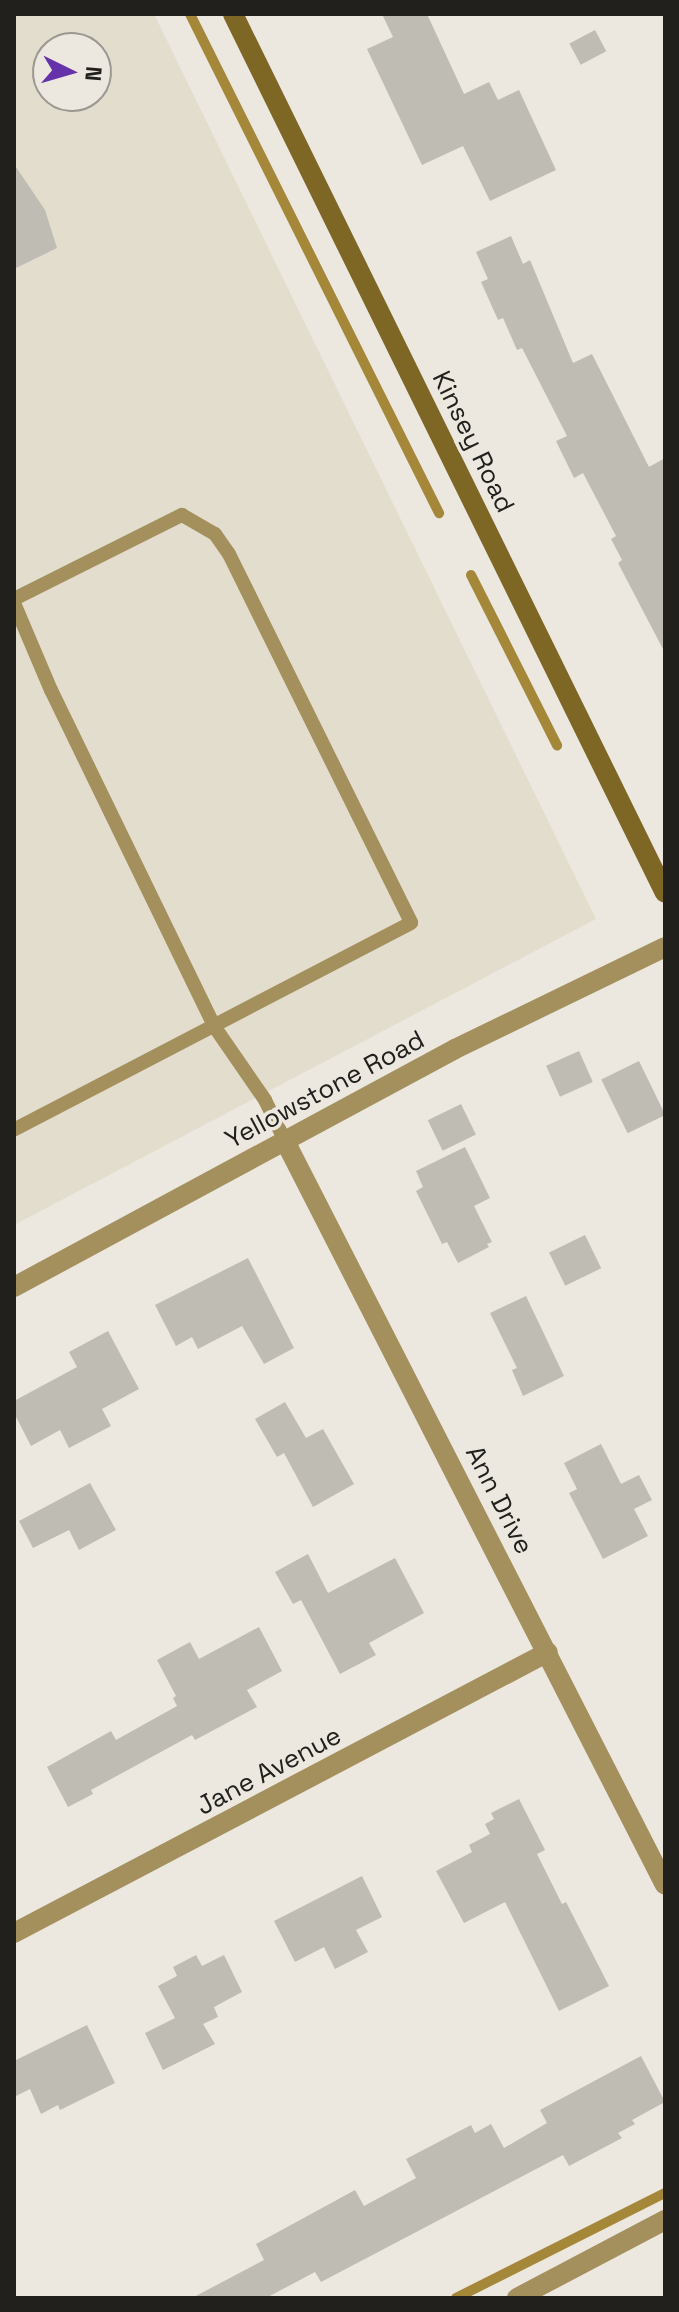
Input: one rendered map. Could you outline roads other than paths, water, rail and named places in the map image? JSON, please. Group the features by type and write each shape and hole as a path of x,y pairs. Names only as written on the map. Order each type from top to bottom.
{"street":[{"name":"Kinsey Road","path":"233,14 665,893"},
{"name":"Yellowstone Road","path":"14,1287 455,1049 665,947"},
{"name":"Ann Drive","path":"285,1141 665,1885"},
{"name":"Jane Avenue","path":"14,1933 548,1652"},
{"path":"517,2298 665,2220"}],"lane":[{"path":"14,1130 214,1026 411,923 229,554 215,534 182,515 14,601 51,690 214,1026 265,1100 285,1141"}],"waterway":[{"path":"190,14 439,513"},
{"path":"471,575 557,745"},
{"path":"456,2298 665,2193"}]}
